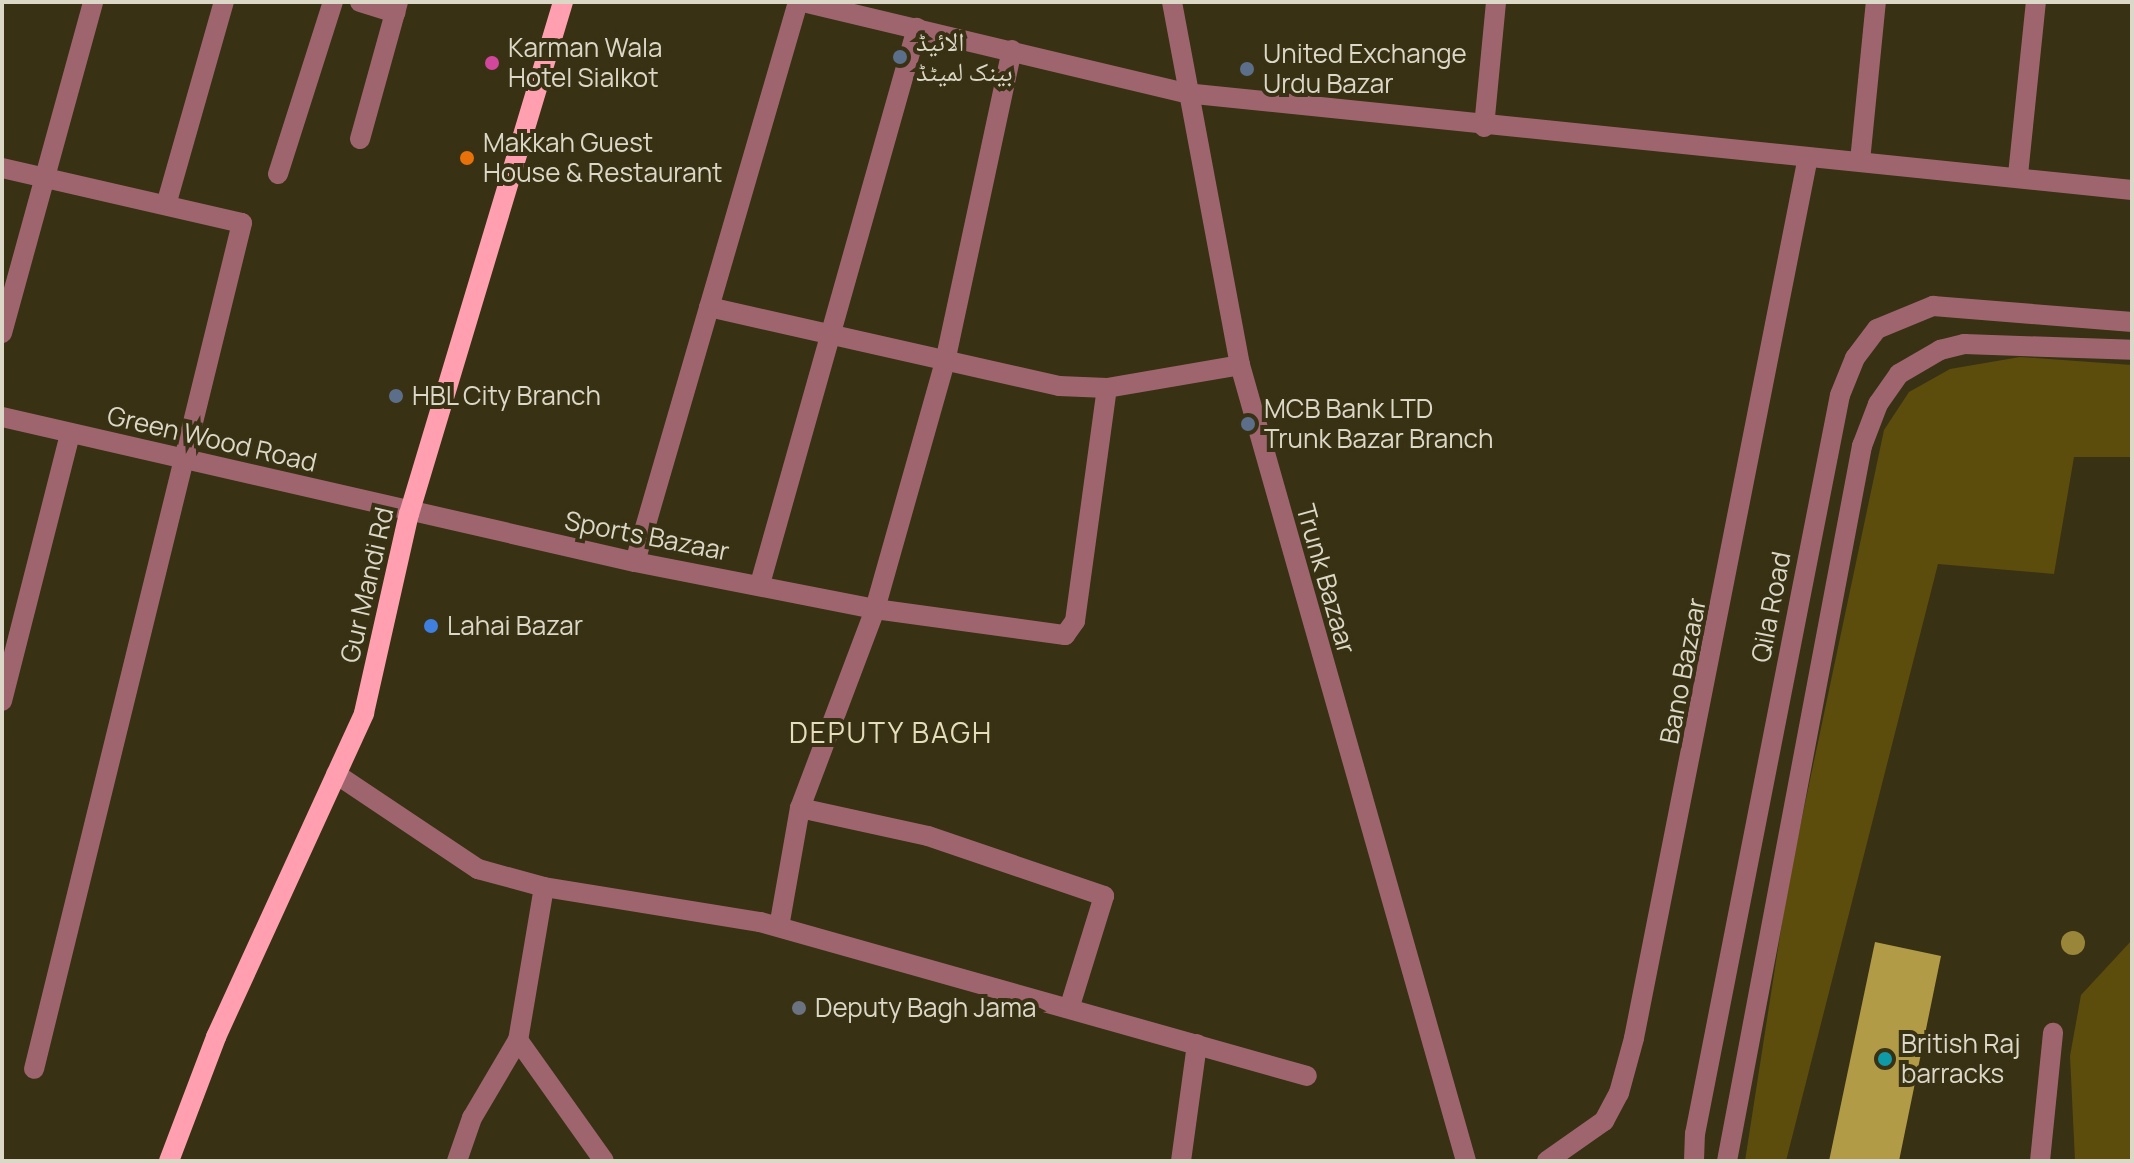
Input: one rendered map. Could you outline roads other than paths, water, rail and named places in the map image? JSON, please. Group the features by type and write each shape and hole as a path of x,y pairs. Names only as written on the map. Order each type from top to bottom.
{"main road":[{"name":"Gur Mandi Rd","path":"169,1161 216,1037 364,713 409,514 563,2"}],"street":[{"path":"2,333 47,179 93,2"},
{"path":"166,205 224,2"},
{"path":"278,174 333,2"},
{"path":"360,2 397,8 360,139"},
{"path":"635,562 801,2 1185,93 1484,127 2018,175 2132,190"},
{"name":"Trunk Bazaar","path":"1172,2 1185,93 1240,365 1466,1161"},
{"path":"1484,127 1496,2"},
{"path":"1860,161 1876,2"},
{"path":"2018,175 2036,2"},
{"path":"760,584 917,28"},
{"path":"779,927 800,808 875,609 945,362 1012,50"},
{"name":"Bano Bazaar","path":"1547,1161 1604,1121 1619,1093 1638,1025 1808,157"},
{"path":"2,168 242,223 182,456 34,1069"},
{"name":"Qila Road","path":"1694,1161 1695,1134 1836,410 1855,358 1877,329 1933,306 2132,322"},
{"path":"709,307 1059,386 1107,388 1240,365"},
{"path":"1727,1161 1862,446 1878,404 1899,374 1940,350 1964,344 2132,350"},
{"name":"Sports Bazaar","path":"409,514 875,609 1048,635 1073,629 1107,388"},
{"name":"Green Wood Road","path":"2,417 182,456 409,514"},
{"path":"2,701 70,434"},
{"path":"336,774 478,869 544,887 779,927 1070,1006 1307,1076"},
{"path":"800,808 928,836 1104,896 1070,1006"},
{"path":"457,1161 472,1118 518,1040 544,887"},
{"path":"2040,1161 2053,1033"},
{"path":"518,1040 604,1161"},
{"path":"1181,1161 1197,1044"}],"place":[{"name":"الائیڈ بینک لمیٹڈ","path":"900,57"},
{"name":"Karman Wala Hotel Sialkot","path":"492,63"},
{"name":"United Exchange Urdu Bazar","path":"1247,69"},
{"name":"Makkah Guest House & Restaurant","path":"467,158"},
{"name":"HBL City Branch","path":"396,396"},
{"name":"MCB Bank LTD Trunk Bazar Branch","path":"1248,424"},
{"name":"Lahai Bazar","path":"431,626"},
{"name":"Deputy Bagh Jama","path":"799,1008"},
{"name":"British Raj barracks","path":"1885,1059"}],"district":[{"name":"DEPUTY BAGH","path":"891,732"}]}
